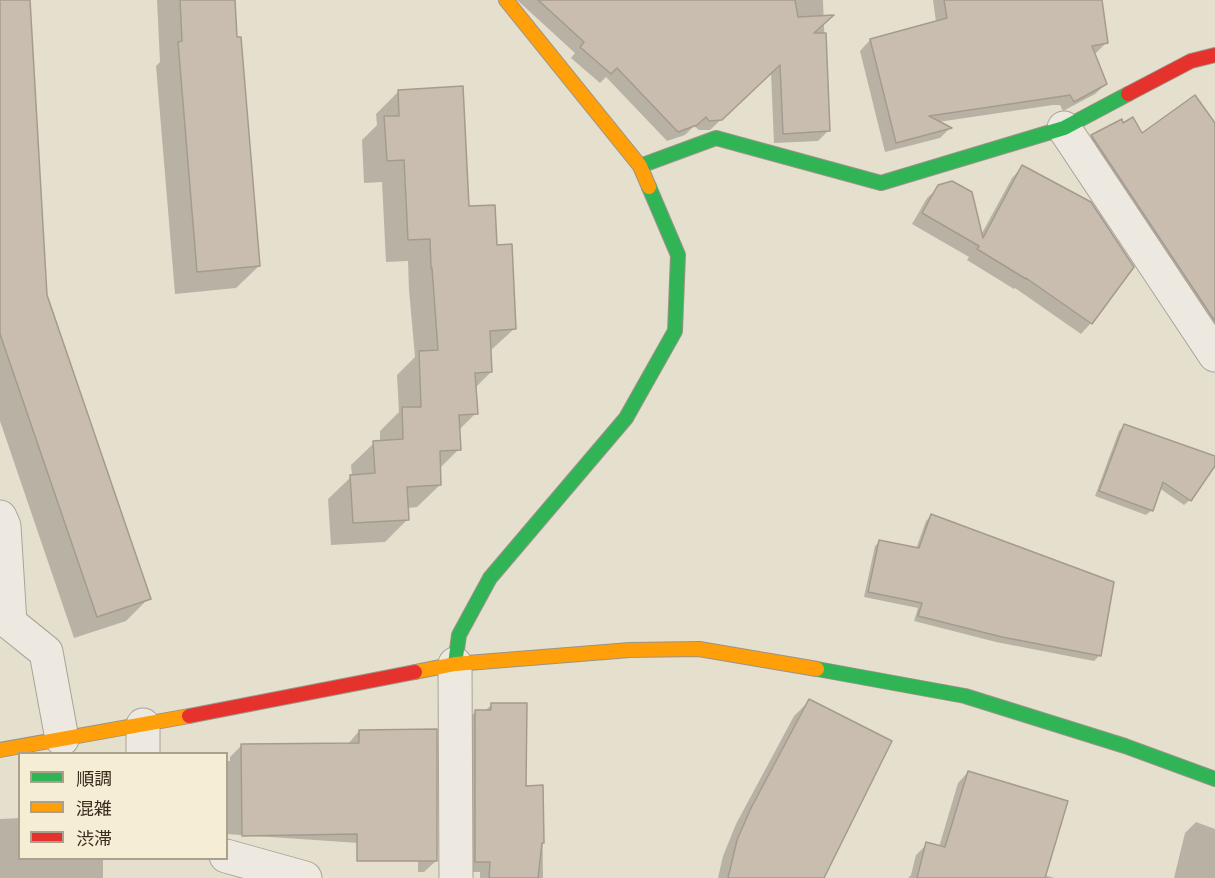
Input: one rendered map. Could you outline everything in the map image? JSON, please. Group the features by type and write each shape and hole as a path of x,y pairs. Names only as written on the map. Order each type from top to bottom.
{"street":[{"path":"456,878 455,664 459,635 490,578 626,418 675,331 678,255 640,166 506,0"},
{"path":"640,166 716,138 881,183 1064,128 1191,61 1215,55"},
{"path":"1064,128 1215,355"},
{"path":"0,517 4,526 10,623 46,652 62,739"},
{"path":"0,750 62,739 143,739 455,664 630,650 699,649 965,696 1125,746 1215,779"},
{"path":"228,857 305,878"}],"building":[{"path":"0,0 30,0 47,295 151,599 97,617 0,334"},
{"path":"180,0 235,0 237,37 241,37 260,266 197,272 178,42 182,41"},
{"path":"538,0 795,0 798,17 834,15 814,33 826,33 830,131 783,134 780,65 722,120 709,121 706,117 697,125 678,132 617,68 611,74 580,47 584,42"},
{"path":"944,0 1102,0 1108,43 1092,46 1107,84 1074,102 1070,95 929,116 952,128 896,143 870,39 947,18"},
{"path":"463,86 469,206 495,205 497,245 512,244 516,329 490,331 492,372 475,373 478,414 459,415 461,450 440,451 441,485 407,487 409,520 353,523 350,475 375,473 373,441 403,439 402,407 421,407 419,351 438,350 430,239 408,240 404,160 387,161 384,116 399,116 398,90"},
{"path":"1195,95 1215,123 1215,321 1091,135 1122,119 1123,123 1133,117 1142,133"},
{"path":"1022,165 1091,202 1134,267 1092,324 1026,278 977,249 979,246 922,213 938,185 952,181 972,192 983,238"},
{"path":"1124,424 1215,456 1215,466 1191,501 1163,482 1153,511 1099,491"},
{"path":"931,514 1114,582 1101,656 1002,637 918,616 922,603 868,592 879,540 919,548"},
{"path":"809,699 892,741 824,878 728,878 737,840 751,808"},
{"path":"491,703 527,703 526,786 543,785 544,843 542,843 538,878 489,878 490,862 475,862 475,710 491,710"},
{"path":"437,729 437,861 357,861 357,834 242,836 241,744 359,743 359,730"},
{"path":"968,771 1068,801 1045,878 917,878 926,842 945,847"}],"traffic: fast":[{"path":"640,166 716,138 881,183 1064,128 1128,94"},
{"path":"455,664 459,635 490,578 626,418 675,331 678,255 649,187"},
{"path":"817,669 965,696 1125,746 1215,779"}],"traffic: slow":[{"path":"506,0 640,166 649,187"},
{"path":"415,672 455,664 630,650 699,649 817,669"},
{"path":"0,750 189,716"}],"traffic: jam":[{"path":"1128,94 1191,61 1215,55"},
{"path":"189,716 415,672"}]}
